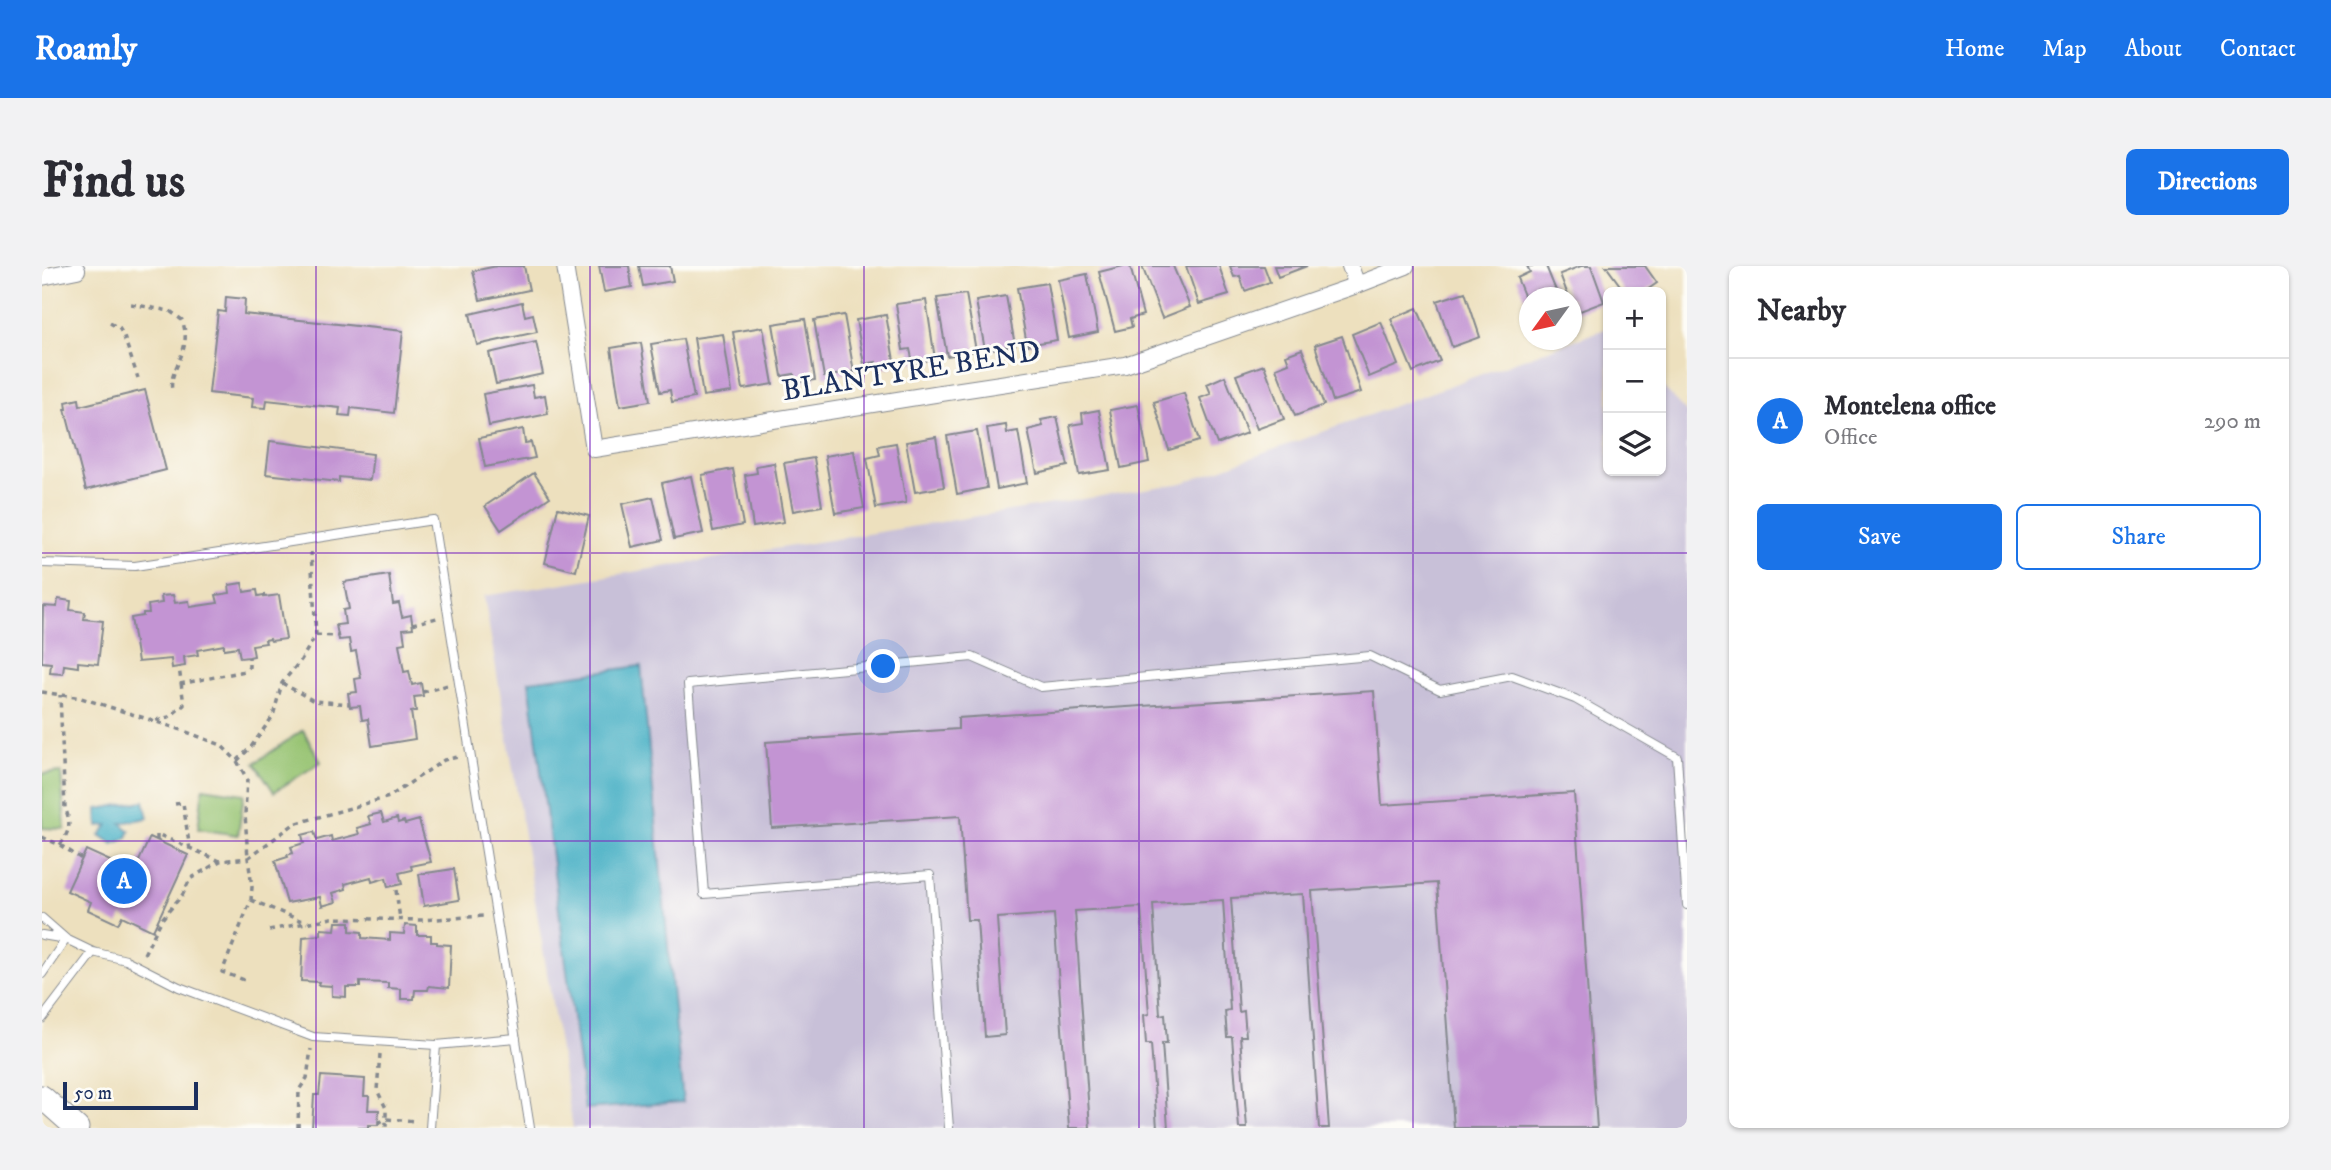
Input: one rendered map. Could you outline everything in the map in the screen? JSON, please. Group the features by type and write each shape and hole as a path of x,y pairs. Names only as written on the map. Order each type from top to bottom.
{"main road":[{"path":"42,1097 76,1128"}],"street":[{"name":"BLANTYRE BEND","path":"565,266 594,449 1125,365 1406,266"},
{"path":"1350,266 1357,285"},
{"path":"42,277 79,268"}],"lane":[{"path":"42,563 135,566 433,520 530,1128"},
{"path":"949,1128 930,875 705,894 688,684 972,657 1041,687 1370,656 1440,690 1512,676 1574,699 1676,757 1687,905"},
{"path":"42,918 66,939 93,952 126,960 179,987 313,1037 436,1045 516,1038"},
{"path":"42,935 66,939"},
{"path":"42,974 66,939"},
{"path":"42,1019 93,952"},
{"path":"430,1125 436,1045"}],"path":[{"path":"131,304 170,311 182,320 186,337 182,359 171,383 172,390"},
{"path":"110,323 123,334 138,378"},
{"path":"237,761 251,747 273,716 282,683 301,660 316,635 309,539"},
{"path":"412,624 449,615"},
{"path":"316,635 338,636"},
{"path":"180,684 245,671 249,667 249,657"},
{"path":"154,721 169,717 184,705 179,667"},
{"path":"423,692 459,682"},
{"path":"282,683 320,703 350,704"},
{"path":"42,692 81,698 154,721 221,746 237,761 247,779 245,814 253,887 251,900 222,972 247,981"},
{"path":"60,695 65,808 69,818 69,833 60,845"},
{"path":"138,966 162,919 183,894 190,879 220,861 248,858 294,824 389,797 444,760 471,755"},
{"path":"175,804 183,803 190,850"},
{"path":"157,840 157,834 220,861"},
{"path":"42,837 82,859"},
{"path":"396,890 400,920"},
{"path":"251,900 307,923"},
{"path":"269,930 332,918 400,920 496,915"},
{"path":"298,1128 299,1090 307,1078 313,1037"},
{"path":"381,1041 377,1090 386,1108 386,1128"},
{"path":"378,1122 386,1119 430,1125"}],"shaded area":[{"path":"1603,330 1603,476 1666,476 1666,390 1687,413 1687,1128 573,1128 484,596 1182,483 1548,350 1582,350 1582,337"}],"green space":[{"path":"303,730 321,762 274,792 255,763"},
{"path":"61,772 65,829 42,828 42,774"},
{"path":"203,788 244,794 238,835 198,829"}],"water":[{"path":"641,666 683,1102 585,1109 529,681"},
{"path":"144,801 148,818 121,823 130,831 126,839 113,844 100,835 108,825 98,826 97,809"}],"building":[{"path":"497,266 524,266 529,290 480,300 473,271"},
{"path":"599,266 629,266 632,287 604,292"},
{"path":"639,266 670,266 673,281 643,286"},
{"path":"1130,266 1143,315 1130,319 1132,327 1115,331 1099,272"},
{"path":"1142,266 1173,266 1190,307 1162,318"},
{"path":"1186,266 1219,266 1229,295 1199,304"},
{"path":"1230,266 1264,266 1270,282 1245,291 1240,276 1234,277"},
{"path":"1274,266 1307,266 1278,277"},
{"path":"1527,266 1546,266 1555,287 1521,287 1517,278 1530,272"},
{"path":"1581,266 1591,266 1603,302 1582,310 1582,287 1565,287 1560,274"},
{"path":"1606,266 1645,266 1657,283 1651,287 1621,287"},
{"path":"1087,274 1098,332 1069,338 1058,280"},
{"path":"1047,283 1057,340 1027,345 1017,288"},
{"path":"1465,292 1480,337 1452,347 1437,301"},
{"path":"966,294 976,351 947,356 937,298"},
{"path":"1006,296 1015,345 985,350 976,301"},
{"path":"226,297 245,299 244,314 403,331 394,413 351,408 350,416 339,415 340,408 267,400 266,408 252,407 253,398 209,393 218,311 225,312"},
{"path":"926,300 935,359 913,363 910,349 903,350 896,304"},
{"path":"522,302 525,316 533,314 537,332 477,345 470,314"},
{"path":"1417,308 1440,361 1413,372 1391,319"},
{"path":"844,315 854,372 824,377 814,320"},
{"path":"886,315 895,366 877,369 876,362 864,364 856,320"},
{"path":"805,319 815,380 795,383 794,374 782,376 773,324"},
{"path":"1381,322 1398,365 1369,377 1352,334"},
{"path":"763,327 773,384 743,389 733,332"},
{"path":"723,334 732,392 703,396 694,338"},
{"path":"1342,336 1361,392 1333,401 1315,345"},
{"path":"683,339 694,398 672,402 670,390 660,392 651,344"},
{"path":"536,342 543,374 496,384 489,353"},
{"path":"641,343 650,401 620,406 611,348"},
{"path":"1302,349 1324,405 1295,416 1276,368 1289,363 1286,355"},
{"path":"1264,365 1284,419 1257,429 1236,375"},
{"path":"1225,376 1247,433 1217,444 1200,398 1211,394 1207,384"},
{"path":"532,385 534,397 545,395 548,414 489,426 483,394"},
{"path":"145,390 166,470 86,490 65,409 66,402 79,399 80,406"},
{"path":"1184,393 1199,441 1169,450 1154,402"},
{"path":"1138,405 1149,462 1121,468 1110,410"},
{"path":"1099,410 1110,470 1079,475 1070,425 1083,423 1082,413"},
{"path":"1057,417 1068,466 1037,473 1028,430 1043,426 1041,420"},
{"path":"1006,425 1007,433 1018,431 1027,483 997,489 987,428"},
{"path":"523,429 525,443 531,442 535,458 485,467 479,438"},
{"path":"977,431 987,488 957,494 947,436"},
{"path":"936,437 944,487 915,492 906,442"},
{"path":"270,441 373,454 370,480 339,477 339,482 266,474"},
{"path":"896,443 906,503 876,508 867,458 880,455 878,446"},
{"path":"854,451 864,508 835,513 825,456"},
{"path":"814,458 822,506 793,511 784,463"},
{"path":"774,463 784,522 753,527 745,475 757,473 756,466"},
{"path":"733,469 743,525 713,531 702,475"},
{"path":"534,473 550,497 501,530 485,506"},
{"path":"691,476 703,533 674,539 662,483"},
{"path":"653,497 663,540 632,547 622,504"},
{"path":"558,508 589,516 576,571 545,563"},
{"path":"389,575 393,604 399,603 402,617 411,615 413,628 403,629 405,643 399,644 404,672 409,671 412,685 421,683 423,696 414,697 416,711 411,712 415,739 372,746 368,719 362,720 360,706 350,707 348,693 357,692 355,679 361,678 356,651 351,652 349,639 339,640 336,625 345,624 343,610 349,609 344,582"},
{"path":"242,583 244,592 257,590 258,596 264,597 279,595 286,639 270,639 265,640 266,643 252,645 254,656 249,657 240,658 238,647 224,649 224,645 197,650 198,655 184,657 185,666 172,668 171,659 138,662 131,618 149,613 148,605 162,603 161,596 173,595 175,603 189,601 190,607 218,603 216,595 230,593 229,585"},
{"path":"58,599 71,601 70,610 85,612 84,619 103,621 98,664 78,662 78,667 64,665 63,674 50,673 51,663 42,662 43,606 57,607"},
{"path":"1374,691 1382,805 1574,793 1597,1128 1454,1128 1437,883 1312,891 1329,1128 1319,1128 1303,894 1231,898 1239,1012 1244,1011 1246,1036 1240,1036 1247,1128 1239,1128 1232,1037 1227,1037 1225,1011 1230,1010 1223,900 1153,904 1160,1015 1165,1014 1167,1043 1162,1043 1168,1128 1157,1128 1151,1044 1146,1044 1144,1015 1149,1014 1141,907 1075,911 1090,1128 1069,1128 1054,914 997,918 1005,1035 985,1037 977,920 967,920 960,816 772,828 766,742 958,729 958,718"},
{"path":"381,813 384,822 397,818 398,823 404,821 405,824 419,820 431,862 411,866 412,870 399,873 402,884 388,887 386,878 372,882 371,877 345,884 346,889 333,893 336,902 322,906 320,897 287,903 275,861 293,853 291,847 304,843 302,835 314,832 317,840 331,836 332,841 359,834 357,828 371,824 368,816"},
{"path":"150,837 188,855 153,931 122,916 118,924 88,910 91,902 67,891 86,850 134,872"},
{"path":"454,869 459,900 424,906 419,874"},
{"path":"336,922 350,922 350,931 362,932 362,938 390,940 390,933 404,934 405,925 417,926 417,935 431,935 431,942 451,945 449,988 429,986 428,990 415,990 414,999 401,999 401,989 388,988 388,983 360,982 360,987 346,987 346,997 332,996 332,986 301,981 303,937 321,935 321,929 335,930"},
{"path":"321,1076 365,1079 364,1096 369,1096 368,1110 379,1110 378,1125 368,1125 368,1128 312,1128 314,1095 319,1095"}],"place":[{"name":"Montelena office","path":"124,881"}]}
